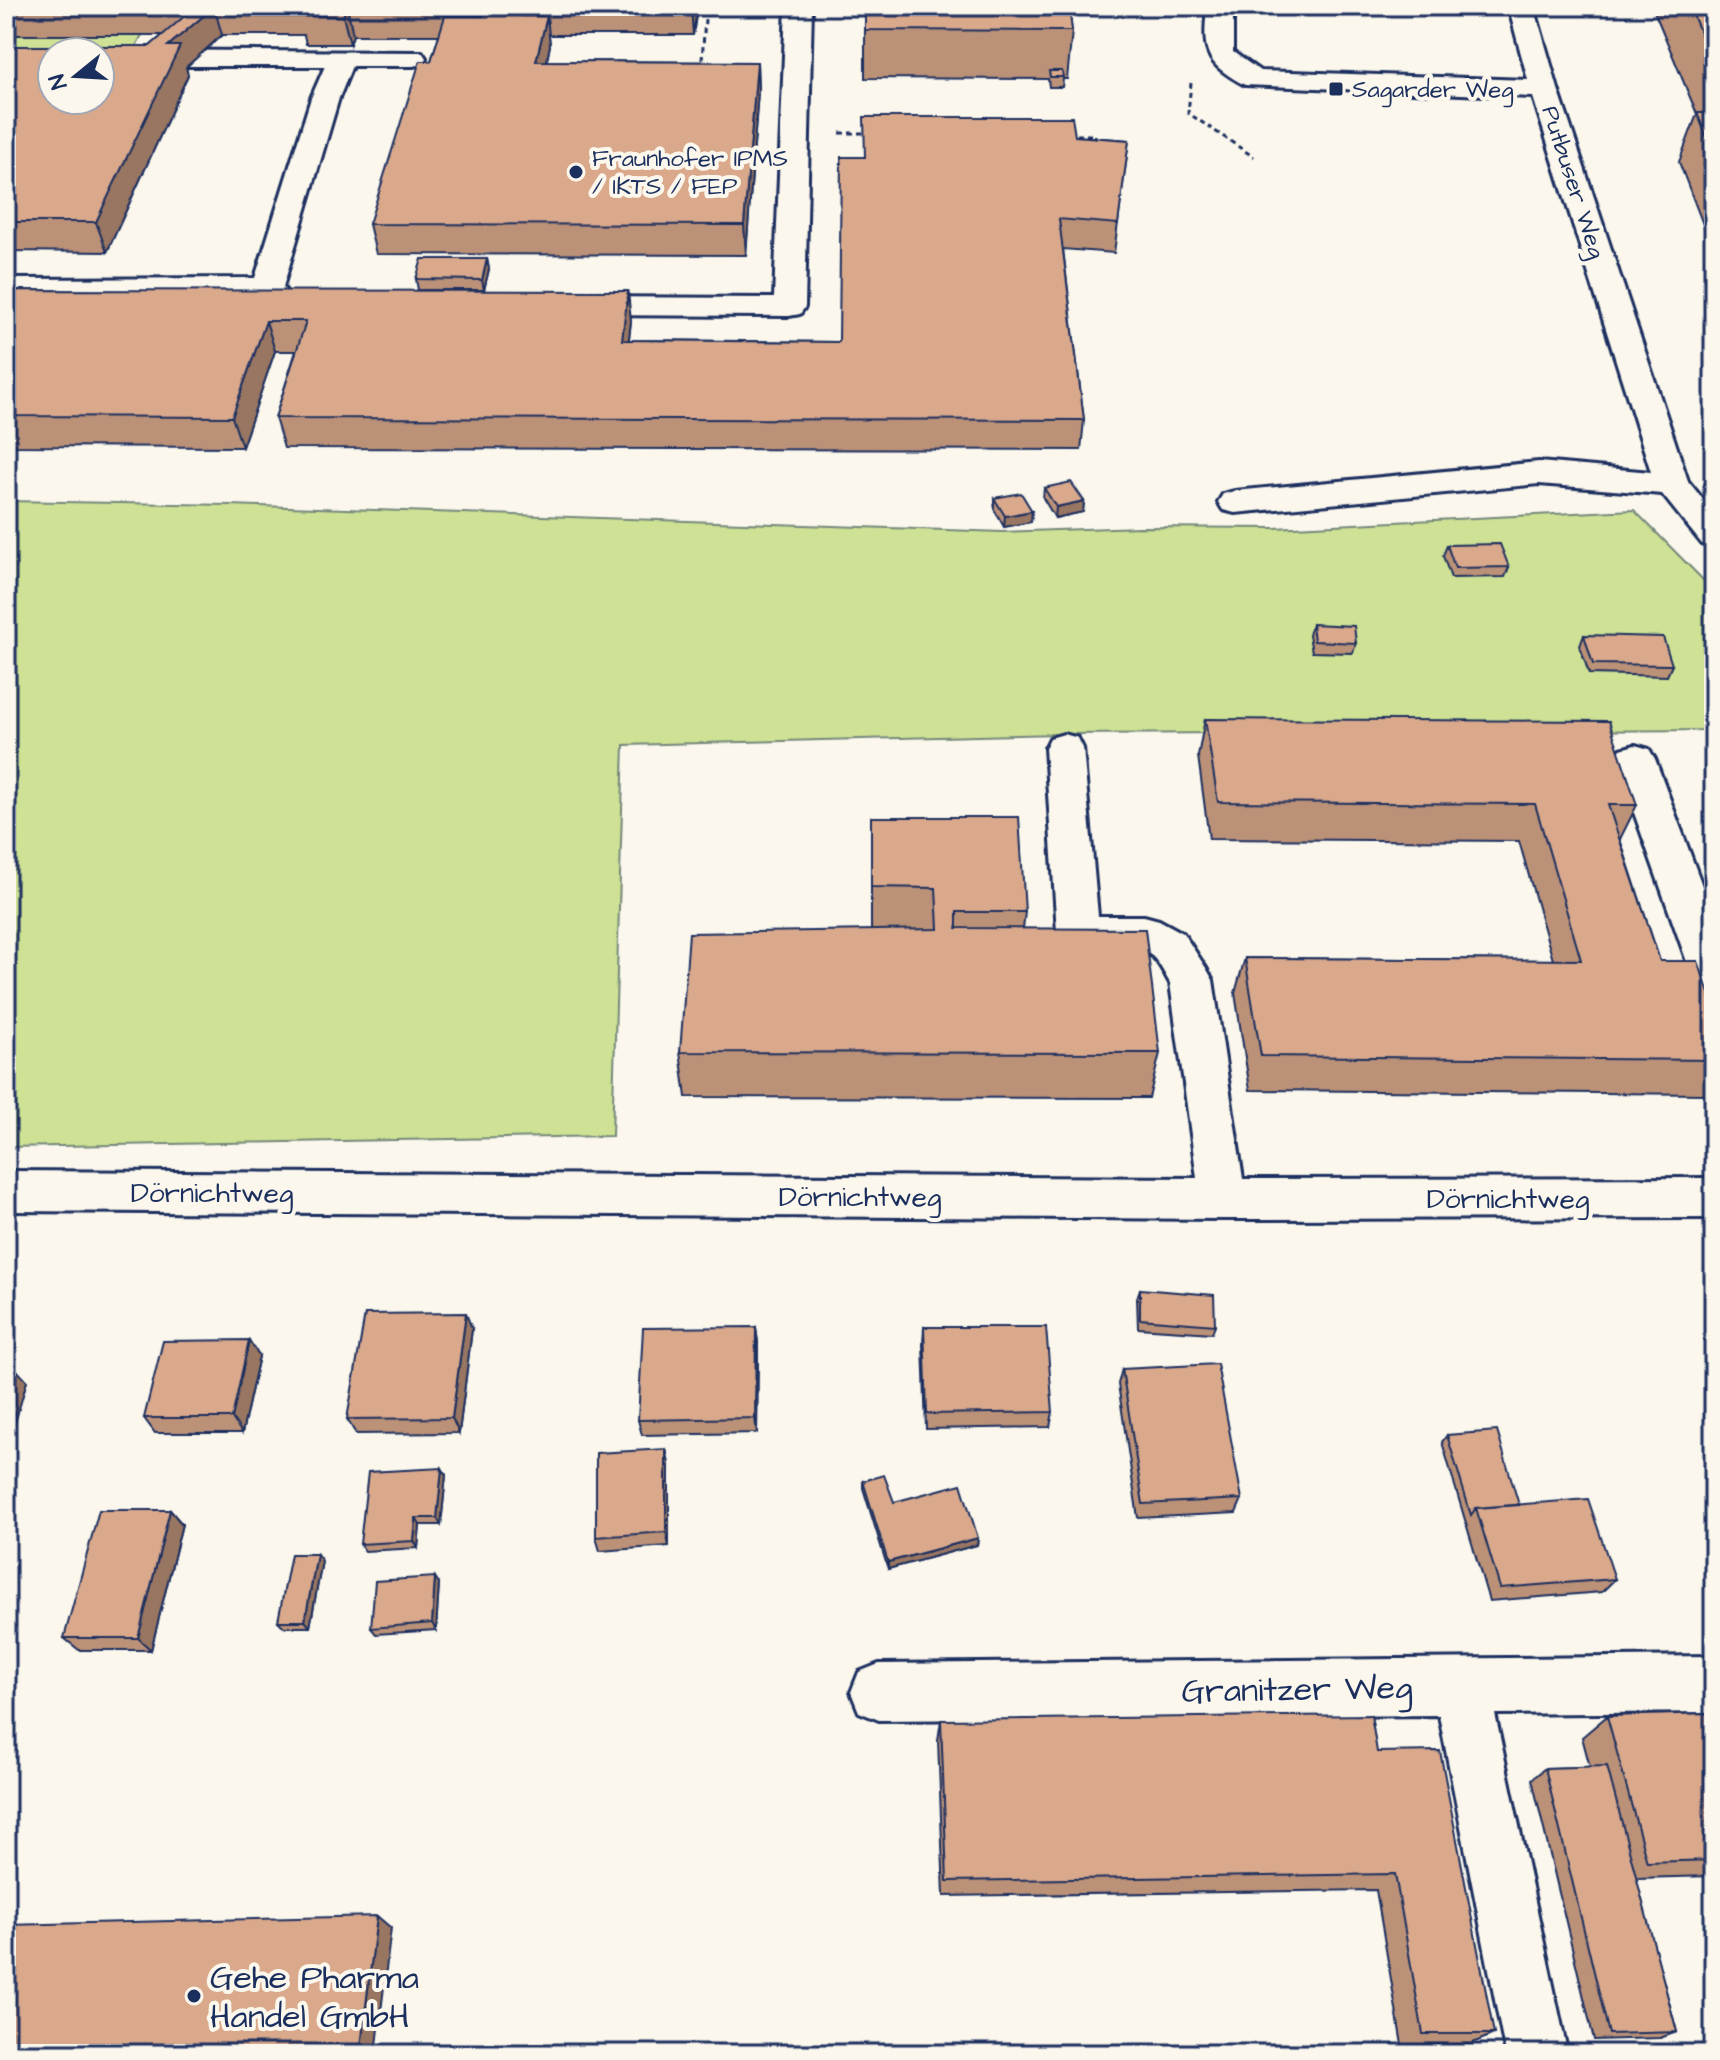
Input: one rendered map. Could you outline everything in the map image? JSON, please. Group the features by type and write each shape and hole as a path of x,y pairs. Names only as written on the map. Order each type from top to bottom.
{"street":[{"path":"535,306 789,307 799,6"},
{"name":"Putbuser Weg","path":"1220,6 1217,49 1227,66 1255,79 1544,89 1672,484 1714,536"},
{"path":"1525,9 1544,89"},
{"path":"116,58 413,58"},
{"path":"268,287 325,98 342,58"},
{"path":"6,288 268,287"},
{"path":"268,287 280,305 344,306"},
{"path":"1235,502 1539,473 1672,484"},
{"path":"1064,748 1078,932 1144,932 1168,945 1191,980 1223,1199"},
{"path":"1635,759 1714,976"},
{"name":"Dörnichtweg","path":"6,1191 1223,1199 1714,1198"},
{"name":"Granitzer Weg","path":"879,1692 1714,1684"},
{"path":"1461,1687 1535,2046"}],"path":[{"path":"702,60 706,6"},
{"path":"1189,84 1188,113 1254,157"},
{"path":"795,133 874,133"},
{"path":"1063,135 1095,135 1096,146"}],"green space":[{"path":"6,35 142,35 134,50 116,50 116,36 36,36 36,50 6,50"},
{"path":"6,501 230,505 1003,532 1140,527 1274,528 1634,510 1714,591 1714,730 1060,734 624,745 612,1136 6,1147"}],"building":[{"path":"6,6 347,6 343,16 299,16 303,7 214,7 168,46 180,46 96,222 6,222 6,46 36,46 36,116 116,116 116,46 150,46 195,7"},
{"name":"Fraunhofer IPMS / IKTS / FEP","path":"486,6 691,6 524,7 522,16 547,16 536,61 757,62 744,225 369,224 420,61 431,61 445,16 483,16"},
{"path":"865,6 1069,6 1072,31 865,30"},
{"path":"1689,6 1714,6 1714,64"},
{"path":"1049,71 1062,71 1063,77 1050,77"},
{"path":"1697,113 1714,113 1714,154"},
{"path":"864,117 1072,117 1075,136 1129,140 1118,224 1059,219 1084,420 275,418 306,321 266,321 232,417 6,416 6,290 628,291 622,340 839,342 841,157 865,157"},
{"path":"422,259 487,259 482,280 416,279"},
{"path":"1071,482 1084,501 1056,507 1044,488"},
{"path":"1021,493 1032,511 1005,516 994,498"},
{"path":"1500,544 1509,567 1455,568 1447,545"},
{"path":"1312,624 1354,626 1356,643 1314,641"},
{"path":"1584,635 1663,637 1672,665 1593,664"},
{"path":"1205,719 1609,721 1637,805 1608,805 1660,961 1698,961 1714,1008 1714,1060 1261,1056 1245,958 1581,960 1535,804 1218,802"},
{"path":"871,817 1019,817 1025,912 957,912 957,928 1145,929 1160,1053 680,1052 689,933 938,929 936,888 871,887"},
{"path":"1140,1289 1214,1295 1215,1325 1140,1319"},
{"path":"466,1313 452,1418 347,1419 365,1314"},
{"path":"756,1327 755,1418 638,1420 643,1328"},
{"path":"924,1327 1046,1327 1053,1412 927,1414"},
{"path":"249,1340 232,1418 144,1418 163,1341"},
{"path":"1217,1364 1242,1499 1143,1504 1122,1369"},
{"path":"6,1366 13,1366 6,1390"},
{"path":"1497,1431 1519,1505 1476,1508 1471,1515 1447,1435"},
{"path":"666,1449 666,1532 596,1537 596,1453"},
{"path":"442,1468 437,1518 416,1518 414,1541 360,1544 368,1472"},
{"path":"884,1475 894,1502 961,1484 978,1538 888,1562 863,1481"},
{"path":"1588,1499 1615,1579 1500,1588 1476,1508"},
{"path":"99,1510 170,1510 138,1638 64,1638"},
{"path":"291,1554 317,1554 305,1621 278,1621"},
{"path":"435,1577 432,1623 371,1628 375,1581"},
{"path":"1714,1713 1714,1860 1647,1862 1607,1716"},
{"path":"1371,1715 1377,1752 1440,1751 1494,2034 1423,2034 1395,1874 947,1881 941,1720"},
{"path":"1607,1766 1677,2032 1609,2034 1545,1768"},
{"name":"Gehe Pharma Handel GmbH","path":"377,1916 360,2054 6,2054 6,1925"}],"place":[{"name":"Sagarder Weg","path":"1336,89"},
{"name":"Fraunhofer IPMS / IKTS / FEP","path":"576,172"},
{"name":"Gehe Pharma Handel GmbH","path":"194,1996"}]}
